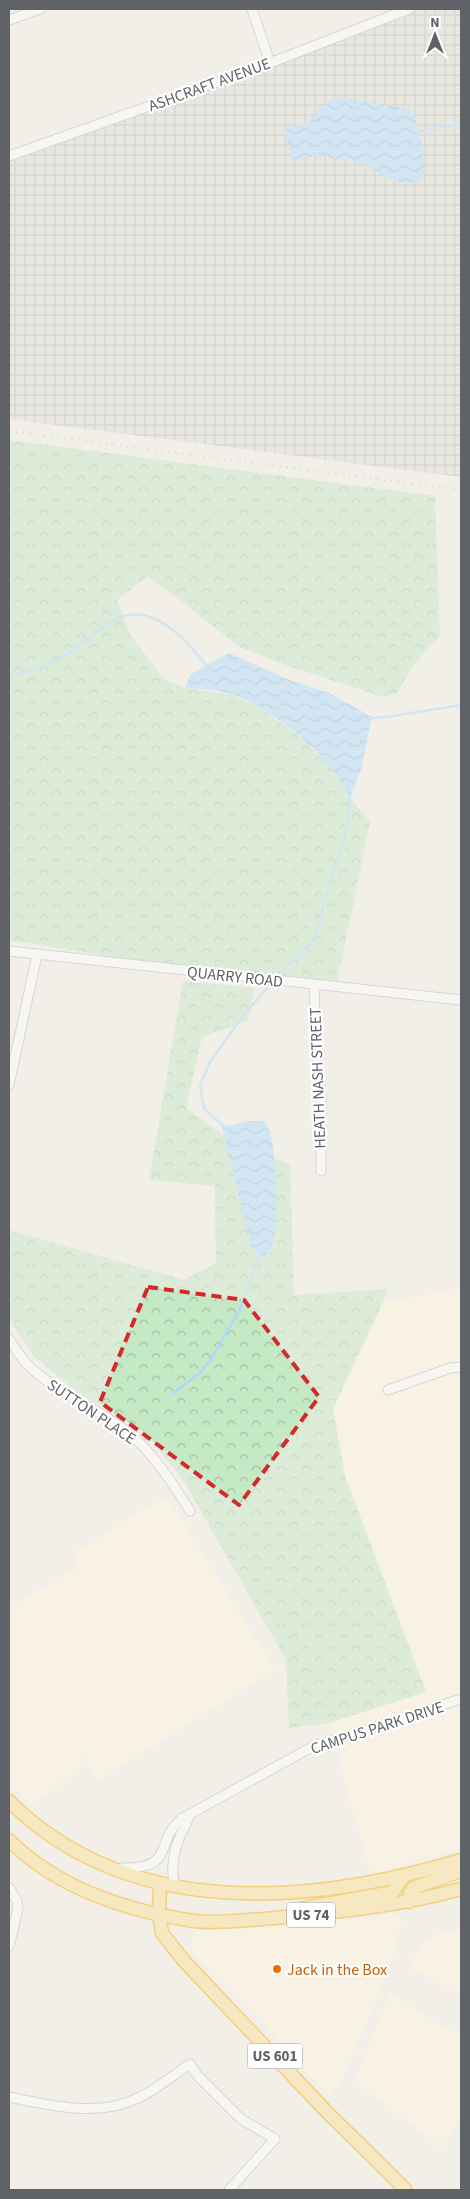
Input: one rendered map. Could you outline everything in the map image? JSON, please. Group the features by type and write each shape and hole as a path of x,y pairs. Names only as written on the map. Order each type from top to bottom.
{"highway":[{"name":"US 74","path":"9,1801 24,1816 68,1848 130,1877 175,1886 238,1894 358,1886 461,1860"},
{"name":"US 74","path":"9,1840 54,1875 85,1891 134,1908 196,1921 270,1918 357,1910 409,1902 461,1889"},
{"path":"409,1902 410,1892 413,1888 461,1871"},
{"path":"270,1918 282,1911 393,1892 405,1875"},
{"name":"US 601","path":"160,1884 159,1913 162,1933 184,1961 325,2110 406,2190"}],"street":[{"path":"9,20 40,9"},
{"path":"252,9 270,63"},
{"name":"ASHCRAFT AVENUE","path":"9,156 270,63 409,9"},
{"name":"QUARRY ROAD","path":"9,951 461,1000"},
{"path":"9,1085 37,955"},
{"name":"HEATH NASH STREET","path":"315,984 314,1020 321,1096 321,1171"},
{"name":"SUTTON PLACE","path":"9,1339 26,1363 42,1378 124,1429 138,1441 164,1470 190,1510"},
{"path":"388,1390 450,1368 461,1367"},
{"name":"CAMPUS PARK DRIVE","path":"111,1868 140,1867 157,1861 164,1851 171,1829 181,1819 312,1747 461,1699"},
{"path":"175,1886 172,1874 173,1864 178,1842 189,1816"},
{"path":"9,1887 17,1901 18,1909 9,1946"},
{"path":"9,2097 61,2108 91,2109 118,2106 138,2098 190,2064 198,2075 241,2119 275,2140 229,2190"}],"highlighted area":[{"path":"148,1287 244,1300 319,1397 239,1505 100,1402"}],"shaded area":[{"path":"397,9 461,9 461,477 9,419 9,159"},
{"path":"461,1288 461,1848 371,1874 329,1723 426,1692 345,1476 333,1409 383,1303"},
{"path":"164,1497 179,1516 275,1670 98,1780 81,1755 78,1770 31,1805 9,1782 9,1608 79,1567 75,1558 76,1552"},
{"path":"389,1914 400,1919 401,1924 393,1954 383,1983 343,2077 330,2097 300,2066 258,2015 193,1951 191,1943 195,1934 200,1931 303,1926"},
{"path":"461,1927 461,1995 409,1968 415,1954 430,1938"},
{"path":"390,1993 461,2038 461,2118 441,2147 355,2081"}],"green space":[{"path":"9,440 435,496 440,635 412,667 397,693 383,697 288,666 240,647 148,576 117,600 131,636 165,680 185,688 233,695 263,709 300,737 322,758 334,772 350,798 370,822 337,982 139,961 9,940"},
{"path":"183,981 254,988 248,1021 202,1037 186,1108 241,1147 290,1164 294,1295 389,1289 333,1409 345,1476 426,1692 329,1723 289,1728 286,1660 185,1483 147,1434 77,1392 35,1357 9,1320 9,1230 184,1280 216,1263 215,1186 149,1180"}],"water":[{"path":"336,98 408,109 416,118 424,159 424,175 416,181 398,182 352,160 337,160 327,156 316,156 296,161 293,159 284,132 286,129 310,121 324,104"},
{"path":"229,653 289,680 329,693 372,717 361,769 350,798 338,778 315,750 274,716 234,695 204,689 185,688 190,675"},
{"path":"249,1121 264,1121 269,1128 276,1174 275,1236 270,1252 259,1257 251,1245 222,1127"}],"waterway":[{"path":"416,133 436,127 461,125"},
{"path":"9,675 53,662 70,652 98,630 126,615 141,615 158,620 178,634 208,669"},
{"path":"369,718 387,717 461,705"},
{"path":"276,978 307,947 316,933 344,840 350,797"},
{"path":"225,1128 204,1108 200,1085 211,1060 246,1012 273,982"},
{"path":"173,1393 199,1374 212,1358 241,1307 260,1256"}],"railway":[{"path":"9,431 461,490"}],"place":[{"name":"Jack in the Box","path":"277,1969"}]}
